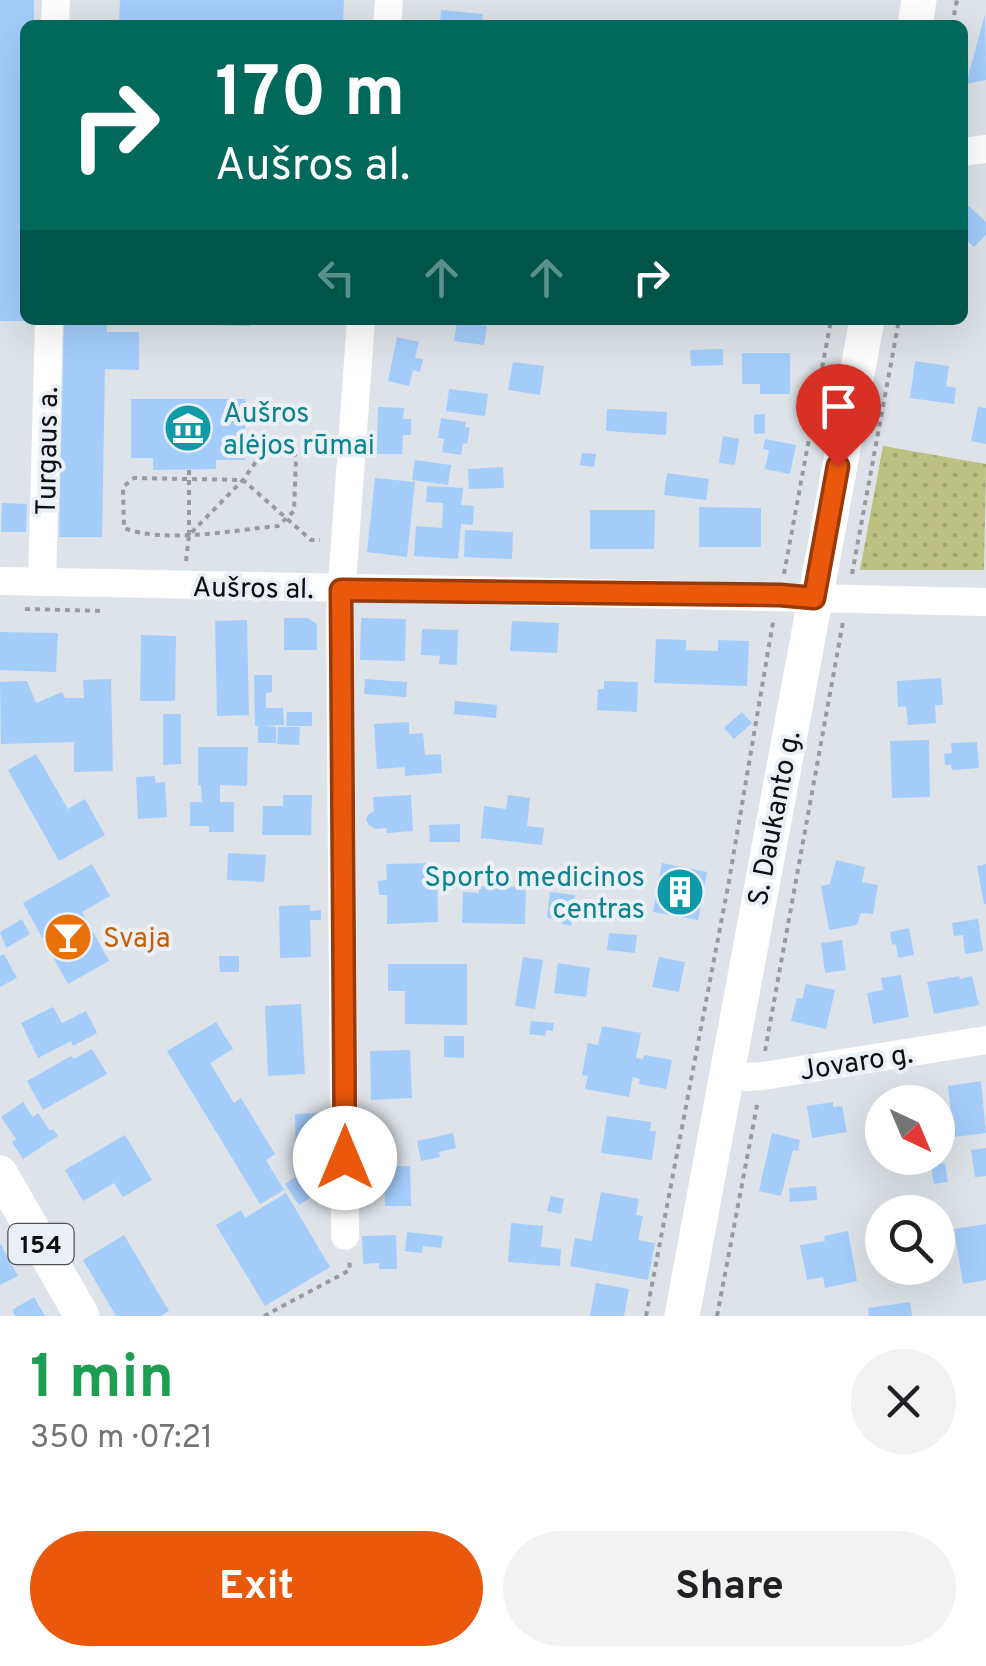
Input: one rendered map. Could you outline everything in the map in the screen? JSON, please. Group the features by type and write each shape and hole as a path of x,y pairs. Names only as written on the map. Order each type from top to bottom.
{"main road":[{"name":"S. Daukanto g.","path":"682,1316 726,1074 831,598 866,325"},
{"name":"154","path":"0,1173 82,1316"}],"street":[{"name":"Turgaus a.","path":"42,582 49,325"},
{"path":"345,1236 341,590 361,325"},
{"name":"Aušros al.","path":"0,581 986,602"},
{"name":"Jovaro g.","path":"726,1074 763,1076 986,1040"}],"path":[{"path":"788,557 830,325"},
{"path":"717,1316 763,1076 831,598 898,325"},
{"path":"189,535 243,480 267,446 288,440 296,458 294,511 287,518 278,526 189,535 138,534 124,528 123,487 134,478 243,480 287,518 311,540 344,541"},
{"path":"183,586 189,535 189,469"},
{"path":"646,1316 729,882 774,621"},
{"path":"264,1316 350,1270 345,1236"}],"green space":[{"path":"883,446 986,464 984,570 860,570"}],"building":[{"path":"0,0 34,0 34,20 20,20 20,321 0,321"},
{"path":"120,0 344,0 343,20 119,20"},
{"path":"441,10 483,14 482,20 440,20"},
{"path":"985,14 986,80 968,84"},
{"path":"968,206 986,222 986,235 974,247 968,242"},
{"path":"64,325 107,325 107,332 139,332 139,370 105,369 102,537 59,537"},
{"path":"457,325 487,326 484,345 454,341"},
{"path":"397,337 419,342 415,358 423,359 420,372 413,370 409,386 388,381"},
{"path":"723,349 723,365 691,366 690,350"},
{"path":"742,353 790,353 790,394 760,394 760,384 742,384"},
{"path":"915,361 949,366 946,386 956,388 954,404 910,398"},
{"path":"513,362 544,366 540,395 508,390"},
{"path":"449,389 488,394 485,416 446,411"},
{"name":"Aušros alėjos rūmai","path":"131,399 245,399 245,460 216,460 216,469 153,470 153,458 131,458"},
{"path":"378,407 404,408 403,419 411,419 411,435 403,435 402,454 377,454"},
{"path":"978,407 986,408 986,444 971,441"},
{"path":"607,409 667,412 666,435 606,431"},
{"path":"765,414 765,433 754,434 754,415"},
{"path":"441,418 466,422 465,427 470,428 461,455 442,452 444,439 438,438"},
{"path":"723,436 739,439 735,465 719,463"},
{"path":"765,439 796,445 790,474 765,469 769,450 763,449"},
{"path":"582,453 596,454 594,467 580,465"},
{"path":"415,460 451,465 448,485 412,480"},
{"path":"503,467 504,488 469,489 468,469"},
{"path":"667,473 709,479 706,500 664,495"},
{"path":"375,478 415,482 407,557 367,552"},
{"path":"427,486 463,488 461,505 474,506 473,525 461,524 458,559 414,556 416,526 442,528 443,503 426,502"},
{"path":"2,503 27,504 26,532 1,532"},
{"path":"699,507 761,508 761,547 699,547"},
{"path":"590,510 655,510 654,549 590,549"},
{"path":"465,530 513,532 512,559 464,557"},
{"path":"284,618 308,618 317,624 317,650 284,650"},
{"path":"361,618 406,619 405,661 360,660"},
{"path":"247,620 249,715 217,716 215,621"},
{"path":"512,621 559,623 557,653 510,651"},
{"path":"422,629 458,630 457,665 439,664 440,656 421,655"},
{"path":"0,632 58,633 56,672 0,670"},
{"path":"141,635 176,636 175,701 140,701"},
{"path":"656,639 686,640 686,650 718,651 718,640 749,641 747,686 654,683"},
{"path":"254,675 272,675 272,692 266,693 266,708 283,708 284,725 264,726 276,727 276,743 258,743"},
{"path":"941,678 943,705 935,705 936,723 908,725 906,706 898,707 897,681"},
{"path":"111,679 113,771 74,772 74,742 1,744 0,682 27,681 36,703 62,692 65,698 84,698 83,680"},
{"path":"365,679 407,682 406,697 364,694"},
{"path":"604,681 638,682 637,712 597,710 598,689 604,689"},
{"path":"455,701 497,705 496,718 454,714"},
{"path":"287,712 312,712 312,726 286,726"},
{"path":"742,712 752,723 734,739 724,728"},
{"path":"163,714 181,714 181,764 163,765"},
{"path":"409,722 409,734 423,733 425,755 441,754 442,773 405,776 405,767 377,769 374,724"},
{"path":"278,727 300,727 299,745 277,744"},
{"path":"929,740 930,797 892,798 890,741"},
{"path":"977,742 979,768 952,770 951,765 945,765 944,754 952,753 951,743"},
{"path":"198,747 248,747 247,786 220,785 220,802 234,802 234,832 209,832 209,826 190,826 190,802 202,802"},
{"path":"36,754 68,809 85,799 105,835 59,861 8,770"},
{"path":"155,776 156,783 165,782 167,817 138,819 136,777"},
{"path":"283,795 312,795 311,835 262,835 263,806 283,806"},
{"path":"411,795 413,831 387,833 386,828 369,825 366,820 374,811 373,797"},
{"path":"508,795 530,798 527,826 544,828 542,845 481,838 484,806 506,809"},
{"path":"460,824 460,842 430,842 429,825"},
{"path":"228,853 266,855 264,882 227,880"},
{"path":"836,860 865,867 862,882 878,885 873,914 861,913 857,925 829,930 821,886 830,884"},
{"path":"437,863 438,922 387,924 387,895 379,895 378,881 387,880 386,864"},
{"name":"Sporto medicinos centras","path":"662,863 707,872 698,920 653,912"},
{"name":"Svaja","path":"92,864 110,896 82,912 109,961 68,984 23,903"},
{"path":"986,864 986,904 984,904 977,866"},
{"path":"479,886 526,887 525,924 462,923 463,892 479,893"},
{"path":"550,892 575,895 571,926 562,924 562,919 547,918"},
{"path":"310,905 310,911 321,910 321,920 310,920 311,957 280,958 279,906"},
{"path":"22,919 30,934 6,948 0,932"},
{"path":"978,919 983,951 965,954 963,935 954,936 952,923"},
{"path":"909,928 914,955 898,958 890,932"},
{"path":"609,933 637,935 635,953 607,950"},
{"path":"842,940 846,970 825,973 821,943"},
{"path":"4,954 17,978 0,987 0,956"},
{"path":"219,956 239,956 239,972 220,972"},
{"path":"523,957 543,960 535,1009 515,1006"},
{"path":"659,957 685,962 679,992 652,987"},
{"path":"558,963 590,968 586,997 554,993"},
{"path":"388,964 467,964 467,1025 405,1024 405,991 388,991"},
{"path":"901,975 909,1017 873,1024 867,993 883,990 881,978"},
{"path":"972,976 979,1005 934,1014 927,982"},
{"path":"806,984 835,990 826,1029 791,1021 797,998 802,999"},
{"path":"301,1004 305,1074 268,1076 265,1006"},
{"path":"53,1007 62,1023 86,1011 97,1033 38,1058 21,1023"},
{"path":"531,1021 554,1023 553,1031 546,1030 545,1036 529,1034"},
{"path":"216,1022 233,1049 210,1063 234,1103 241,1098 275,1154 266,1160 284,1190 260,1204 167,1051"},
{"path":"602,1026 641,1033 636,1058 643,1059 644,1055 672,1060 666,1089 639,1084 640,1079 633,1077 629,1097 585,1089 588,1076 582,1075 588,1043 598,1045"},
{"path":"444,1036 464,1036 464,1058 444,1057"},
{"path":"92,1049 107,1074 43,1110 27,1081"},
{"path":"410,1050 412,1098 371,1100 370,1051"},
{"path":"981,1081 986,1133 955,1137 955,1085"},
{"path":"23,1102 33,1117 38,1113 58,1136 23,1159 12,1142 16,1139 1,1117"},
{"path":"833,1102 833,1107 842,1106 847,1132 812,1138 807,1106"},
{"path":"322,1113 324,1169 296,1170 295,1114"},
{"path":"607,1116 651,1122 650,1131 656,1131 652,1160 601,1153"},
{"path":"383,1128 385,1147 365,1148 363,1130"},
{"path":"453,1133 456,1148 421,1161 417,1141"},
{"path":"772,1133 800,1140 798,1151 793,1150 781,1196 759,1191"},
{"path":"125,1135 152,1180 123,1197 114,1183 83,1201 65,1170"},
{"path":"986,1148 986,1176 975,1177 971,1150"},
{"path":"410,1166 411,1206 385,1206 385,1194 364,1194 364,1167"},
{"path":"933,1175 947,1175 948,1182 934,1184"},
{"path":"297,1176 310,1198 299,1205 285,1184"},
{"path":"816,1186 817,1200 790,1202 789,1188"},
{"path":"601,1192 639,1199 636,1215 643,1216 638,1240 655,1243 648,1280 570,1266 575,1238 592,1241"},
{"path":"286,1193 330,1267 265,1306 216,1225 241,1210 245,1218"},
{"path":"551,1196 564,1199 561,1214 547,1211"},
{"path":"511,1223 543,1226 541,1247 561,1249 560,1266 508,1262"},
{"path":"986,1224 986,1280 963,1284 955,1229"},
{"path":"848,1231 857,1281 825,1288 823,1277 807,1280 800,1245 825,1241 824,1236"},
{"path":"407,1232 443,1236 441,1248 423,1246 422,1253 405,1251"},
{"path":"124,1235 169,1311 161,1316 116,1316 83,1260"},
{"path":"396,1235 397,1269 379,1269 379,1263 363,1264 362,1236"},
{"path":"0,1243 18,1276 0,1285"},
{"path":"596,1283 629,1289 624,1316 590,1316"},
{"path":"34,1297 45,1316 15,1316 12,1310"},
{"path":"910,1302 912,1316 869,1316 868,1308"}],"place":[{"name":"Aušros alėjos rūmai","path":"188,428"},
{"name":"Sporto medicinos centras","path":"680,892"},
{"name":"Svaja","path":"68,937"}],"route":[{"path":"345,1158 341,590 814,598 838,466"}]}
